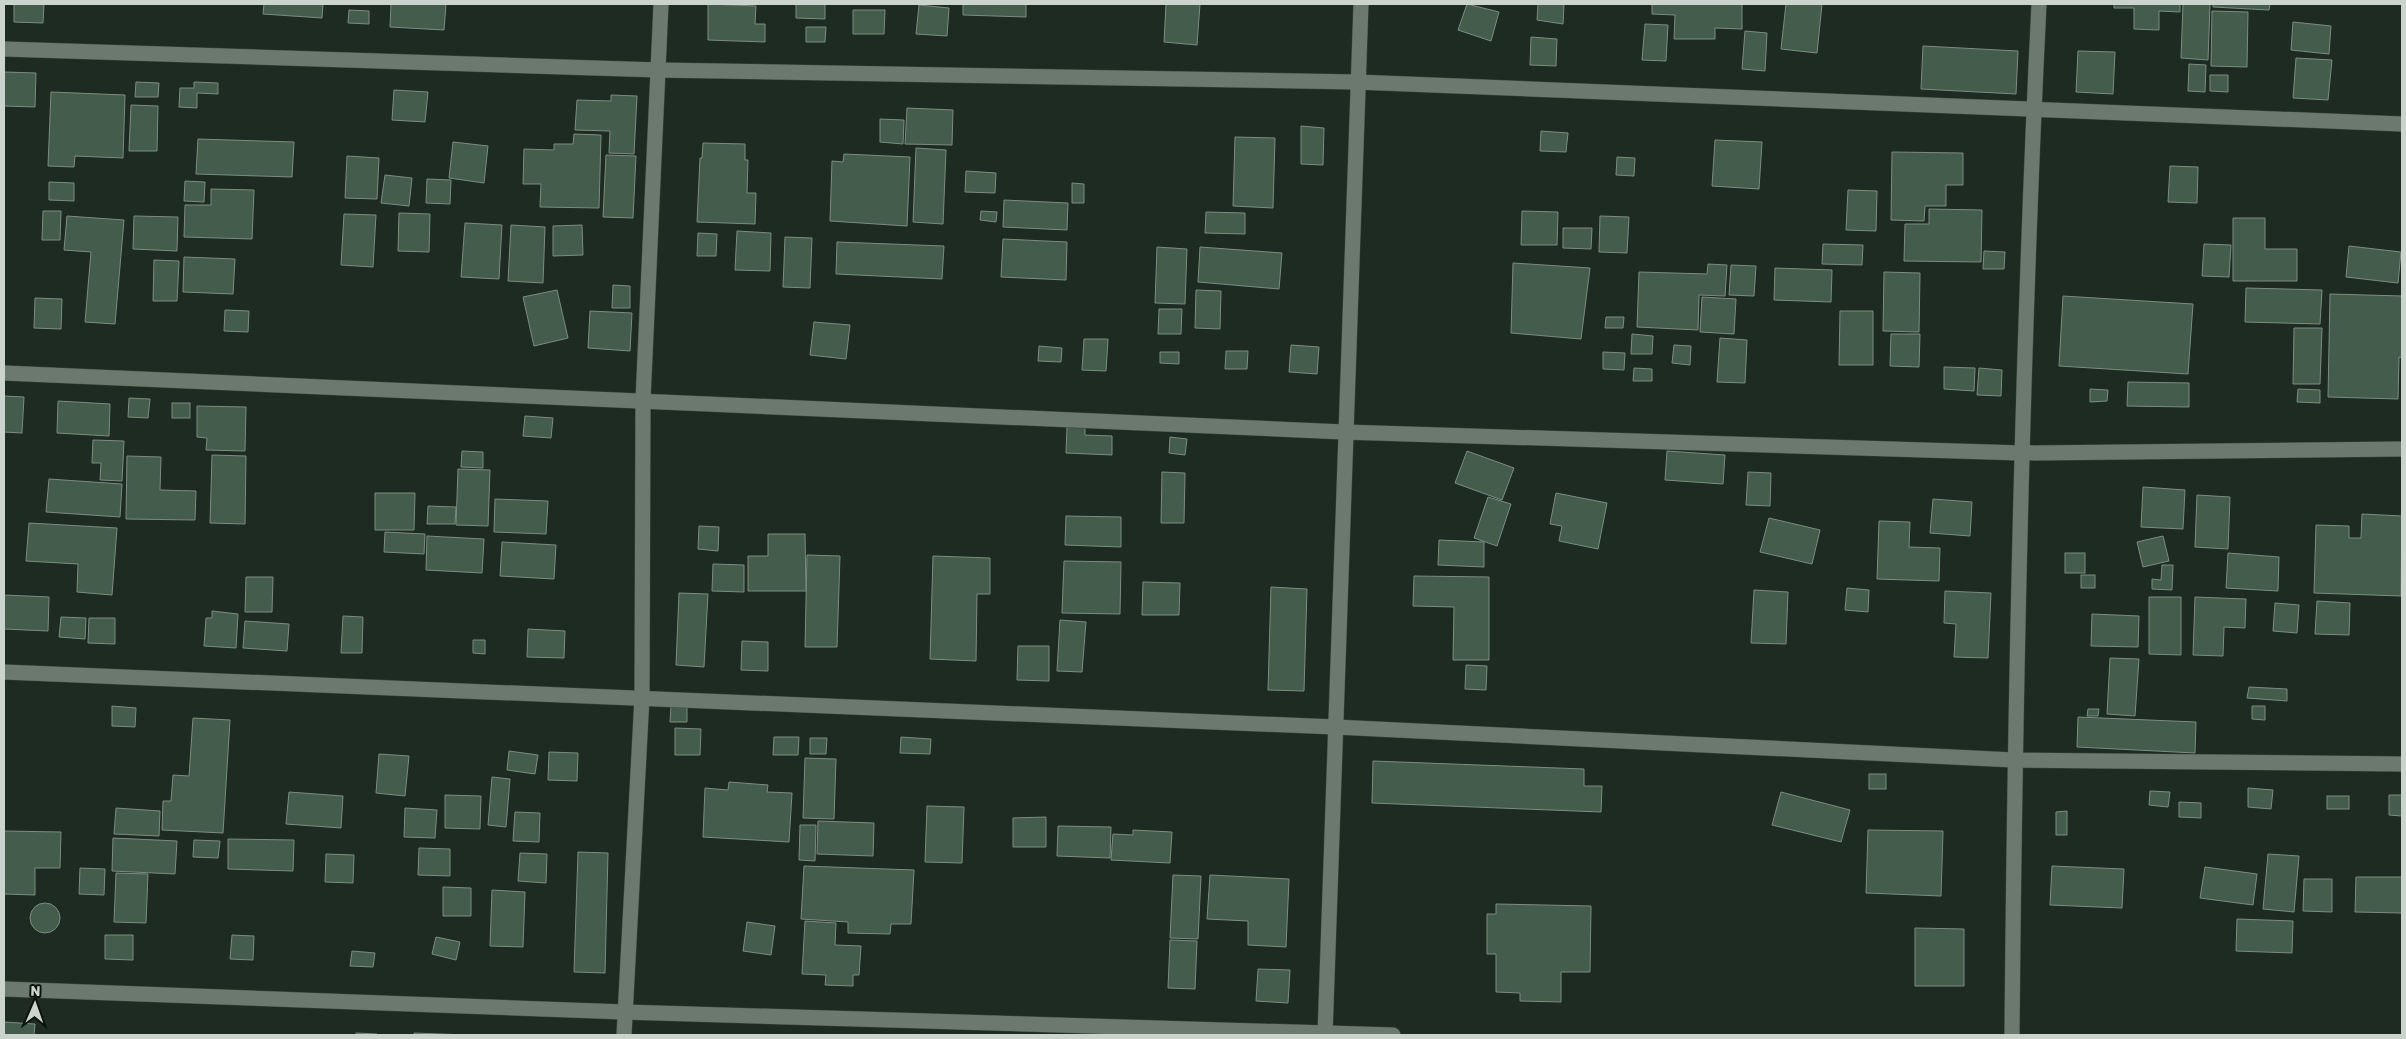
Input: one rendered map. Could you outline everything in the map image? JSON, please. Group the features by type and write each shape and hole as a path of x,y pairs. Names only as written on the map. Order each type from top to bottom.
{"street":[{"path":"624,1035 642,697 643,400 661,4"},
{"path":"1325,1034 1360,4"},
{"path":"2012,1035 2014,760 2021,453 2038,4"},
{"path":"4,49 658,70 1356,82 2033,111 2402,124"},
{"path":"4,373 1344,432 2021,453 2402,449"},
{"path":"4,672 1335,727 2014,760 2402,764"},
{"path":"4,989 624,1012 1393,1035"}],"building":[{"path":"14,4 44,4 43,23 14,22"},
{"path":"264,4 323,4 322,18 263,14"},
{"path":"391,4 446,4 444,30 390,27"},
{"path":"708,4 756,6 755,24 765,24 765,42 708,40"},
{"path":"796,4 825,4 825,19 796,18"},
{"path":"963,4 1026,4 1026,17 963,15"},
{"path":"1166,4 1200,4 1197,45 1164,42"},
{"path":"1467,4 1499,12 1491,41 1458,30"},
{"path":"1538,4 1564,4 1563,24 1537,20"},
{"path":"1652,4 1742,4 1742,29 1715,28 1715,39 1674,39 1675,15 1652,14"},
{"path":"1786,4 1822,4 1817,53 1781,49"},
{"path":"2114,4 2180,4 2180,12 2159,11 2159,30 2134,29 2134,8 2114,8"},
{"path":"2183,4 2210,4 2208,60 2181,58"},
{"path":"2213,4 2270,4 2269,10 2213,7"},
{"path":"919,5 949,8 947,36 916,34"},
{"path":"349,10 369,11 369,24 348,23"},
{"path":"853,10 885,10 884,34 853,34"},
{"path":"2212,11 2248,12 2247,67 2211,66"},
{"path":"2293,22 2331,26 2329,54 2291,50"},
{"path":"1645,24 1668,25 1666,61 1642,60"},
{"path":"806,27 826,27 825,42 806,42"},
{"path":"1745,31 1767,33 1765,71 1742,69"},
{"path":"1531,37 1557,39 1556,66 1530,65"},
{"path":"1923,46 2018,51 2016,94 1921,89"},
{"path":"2078,51 2115,52 2113,94 2076,92"},
{"path":"2296,58 2332,60 2328,100 2293,98"},
{"path":"2189,64 2206,65 2205,92 2188,91"},
{"path":"4,72 36,73 35,107 4,106"},
{"path":"2210,75 2228,75 2228,92 2210,91"},
{"path":"136,82 159,83 158,97 135,97"},
{"path":"194,82 218,83 218,94 197,93 197,108 179,107 180,88 194,88"},
{"path":"394,90 428,92 425,122 392,120"},
{"path":"51,92 125,95 123,158 75,156 74,167 48,166"},
{"path":"611,95 637,96 634,154 609,153 610,131 575,130 577,100 611,101"},
{"path":"131,105 158,106 157,151 129,151"},
{"path":"907,108 953,110 952,145 905,144"},
{"path":"880,119 904,120 903,144 880,142"},
{"path":"1301,126 1324,128 1323,165 1301,164"},
{"path":"1541,131 1568,133 1566,152 1540,151"},
{"path":"574,134 601,135 599,208 540,207 541,184 523,184 524,149 554,150 554,144 573,144"},
{"path":"1235,137 1275,138 1273,208 1233,206"},
{"path":"198,139 294,142 292,177 196,174"},
{"path":"1715,140 1762,142 1759,189 1712,186"},
{"path":"453,142 488,146 484,183 449,178"},
{"path":"703,143 745,144 745,160 748,160 747,193 756,193 755,224 697,222 700,158 702,158"},
{"path":"916,148 946,150 943,224 913,222"},
{"path":"1892,152 1963,153 1963,185 1946,185 1946,206 1925,206 1924,221 1891,220"},
{"path":"844,154 910,157 907,226 830,221 832,161 843,162"},
{"path":"606,155 636,156 633,218 603,217"},
{"path":"347,156 379,158 377,199 345,198"},
{"path":"1617,157 1635,158 1634,176 1616,175"},
{"path":"2170,166 2198,167 2197,203 2168,202"},
{"path":"966,171 996,173 995,193 965,192"},
{"path":"385,175 412,178 409,206 381,203"},
{"path":"427,179 451,180 450,204 426,203"},
{"path":"185,181 205,182 204,202 184,201"},
{"path":"49,182 74,183 74,201 49,200"},
{"path":"1072,183 1084,184 1084,203 1072,203"},
{"path":"211,189 254,190 252,239 184,237 185,205 211,205"},
{"path":"1848,190 1877,191 1876,231 1846,230"},
{"path":"1004,200 1068,203 1067,230 1003,227"},
{"path":"1929,209 1982,210 1981,262 1904,261 1905,224 1929,224"},
{"path":"43,211 61,211 60,240 42,240"},
{"path":"981,211 997,212 996,222 980,220"},
{"path":"1522,211 1558,212 1557,245 1521,245"},
{"path":"1206,212 1245,213 1245,234 1205,233"},
{"path":"399,213 430,214 429,252 398,251"},
{"path":"344,214 376,215 373,267 341,265"},
{"path":"67,216 124,220 115,324 85,322 91,252 64,250"},
{"path":"134,216 178,217 177,251 133,249"},
{"path":"1600,216 1629,217 1627,253 1599,252"},
{"path":"2233,218 2265,218 2265,249 2297,249 2297,281 2233,281"},
{"path":"465,223 502,225 499,279 461,277"},
{"path":"511,225 545,227 543,283 508,281"},
{"path":"582,225 583,255 553,256 553,226"},
{"path":"1563,228 1592,228 1591,249 1563,248"},
{"path":"737,231 771,233 770,271 735,270"},
{"path":"698,233 717,234 716,256 697,256"},
{"path":"785,237 812,238 810,288 783,287"},
{"path":"1003,239 1067,242 1066,280 1001,277"},
{"path":"837,242 944,246 942,279 836,274"},
{"path":"1823,244 1863,245 1862,265 1822,264"},
{"path":"2204,244 2231,245 2229,277 2202,276"},
{"path":"2349,246 2401,252 2398,283 2346,277"},
{"path":"1157,247 1187,249 1185,304 1155,303"},
{"path":"1200,247 1282,253 1279,289 1198,282"},
{"path":"1984,251 2005,252 2004,269 1983,269"},
{"path":"184,257 235,259 233,294 183,292"},
{"path":"154,260 179,261 177,301 153,301"},
{"path":"1513,263 1590,268 1581,339 1511,333"},
{"path":"1708,264 1727,265 1725,296 1699,295 1698,330 1637,327 1639,272 1707,274"},
{"path":"1731,265 1756,266 1754,296 1729,295"},
{"path":"1775,268 1832,270 1831,302 1774,300"},
{"path":"1884,272 1920,273 1919,332 1883,331"},
{"path":"613,285 630,286 630,308 612,308"},
{"path":"2246,288 2322,290 2320,324 2245,322"},
{"path":"557,290 568,338 534,346 523,297"},
{"path":"1196,290 1221,291 1220,329 1195,328"},
{"path":"2330,294 2402,296 2402,358 2399,357 2398,399 2328,397"},
{"path":"2063,296 2193,304 2188,374 2059,366"},
{"path":"1702,297 1736,299 1734,334 1700,332"},
{"path":"35,298 62,299 61,329 34,328"},
{"path":"1159,309 1182,309 1181,334 1158,334"},
{"path":"225,310 249,311 248,332 224,331"},
{"path":"590,311 632,313 630,351 588,348"},
{"path":"1840,311 1873,311 1873,365 1839,365"},
{"path":"1606,317 1624,317 1623,328 1605,328"},
{"path":"814,322 850,325 846,359 810,355"},
{"path":"2294,328 2322,328 2320,384 2293,384"},
{"path":"1632,334 1653,336 1652,354 1631,354"},
{"path":"1891,334 1920,334 1919,367 1890,366"},
{"path":"1720,338 1747,340 1745,383 1717,382"},
{"path":"1084,339 1108,339 1106,371 1082,370"},
{"path":"1291,345 1319,347 1317,374 1289,372"},
{"path":"1674,345 1691,346 1690,365 1672,363"},
{"path":"1039,346 1062,348 1061,362 1038,361"},
{"path":"1226,351 1248,351 1247,369 1225,369"},
{"path":"1160,352 1179,352 1179,364 1160,363"},
{"path":"1603,352 1625,353 1624,370 1603,369"},
{"path":"1944,367 1975,368 1974,391 1944,389"},
{"path":"1634,368 1652,369 1652,381 1633,381"},
{"path":"1979,368 2002,370 2001,396 1977,395"},
{"path":"2128,382 2189,383 2189,407 2127,406"},
{"path":"2090,389 2108,390 2107,401 2090,402"},
{"path":"2298,389 2320,390 2320,403 2297,402"},
{"path":"4,396 24,397 22,433 4,432"},
{"path":"129,398 150,399 148,418 128,417"},
{"path":"58,401 110,404 109,436 57,433"},
{"path":"172,403 190,403 190,418 172,418"},
{"path":"197,406 246,407 245,451 206,450 207,438 197,437"},
{"path":"525,416 553,418 551,438 523,436"},
{"path":"1067,427 1085,427 1085,435 1112,436 1112,455 1066,453"},
{"path":"1170,437 1187,439 1185,455 1169,453"},
{"path":"93,440 124,441 122,481 100,480 101,463 92,463"},
{"path":"462,451 483,452 483,468 461,467"},
{"path":"1467,451 1514,468 1502,500 1455,483"},
{"path":"1667,451 1725,455 1723,484 1665,480"},
{"path":"212,455 246,456 245,524 210,523"},
{"path":"127,456 161,457 160,490 196,491 195,520 126,519"},
{"path":"458,469 490,470 488,526 456,525"},
{"path":"1162,472 1185,473 1184,523 1161,523"},
{"path":"1748,472 1771,473 1770,506 1746,505"},
{"path":"49,479 122,484 120,517 46,512"},
{"path":"2143,487 2185,490 2183,529 2141,527"},
{"path":"375,493 415,493 414,530 375,530"},
{"path":"1556,493 1607,503 1598,549 1559,541 1562,526 1550,524"},
{"path":"2197,495 2230,497 2228,549 2195,547"},
{"path":"1488,497 1511,504 1497,546 1474,538"},
{"path":"495,499 548,501 546,534 494,532"},
{"path":"1933,499 1972,502 1970,536 1930,533"},
{"path":"428,506 456,507 455,524 427,524"},
{"path":"2362,514 2402,516 2401,596 2314,593 2316,525 2349,526 2349,538 2361,538"},
{"path":"1066,516 1121,517 1121,547 1065,545"},
{"path":"1769,518 1820,530 1812,564 1760,552"},
{"path":"1879,521 1910,522 1909,547 1940,548 1939,581 1877,579"},
{"path":"29,523 117,528 112,595 77,592 78,564 26,561"},
{"path":"699,526 719,527 718,551 698,549"},
{"path":"385,532 425,534 424,554 384,552"},
{"path":"768,534 805,534 806,591 748,591 748,556 768,556"},
{"path":"427,536 484,539 482,573 426,570"},
{"path":"2163,536 2169,561 2143,567 2137,542"},
{"path":"1439,540 1484,542 1484,567 1438,565"},
{"path":"502,542 556,545 554,579 500,576"},
{"path":"2065,553 2085,553 2085,573 2065,573"},
{"path":"2228,553 2279,557 2278,591 2226,588"},
{"path":"807,555 840,556 837,647 805,647"},
{"path":"933,556 990,558 990,594 977,594 976,661 930,659"},
{"path":"1064,561 1121,562 1120,614 1062,613"},
{"path":"713,564 744,565 744,592 712,591"},
{"path":"2162,565 2173,565 2172,590 2152,589 2152,579 2161,580"},
{"path":"2081,575 2095,575 2095,588 2081,588"},
{"path":"1414,576 1489,577 1489,660 1453,660 1454,607 1413,606"},
{"path":"246,577 273,577 272,612 245,612"},
{"path":"1143,582 1180,583 1179,615 1142,615"},
{"path":"1271,587 1307,589 1304,691 1268,690"},
{"path":"1847,588 1869,590 1868,612 1845,610"},
{"path":"1754,590 1788,592 1786,644 1751,643"},
{"path":"1945,591 1991,593 1988,658 1954,657 1956,624 1944,623"},
{"path":"679,593 708,594 704,667 676,665"},
{"path":"4,595 49,597 48,631 4,629"},
{"path":"2149,597 2181,597 2181,655 2149,654"},
{"path":"2195,597 2246,599 2245,628 2224,627 2223,656 2193,655"},
{"path":"2317,601 2350,603 2349,635 2315,634"},
{"path":"2275,603 2299,605 2297,633 2273,631"},
{"path":"212,611 238,614 236,648 204,646 206,618 212,618"},
{"path":"2092,614 2139,616 2138,647 2091,646"},
{"path":"343,616 363,617 362,653 341,653"},
{"path":"61,617 86,618 85,639 59,637"},
{"path":"89,618 115,618 115,644 88,643"},
{"path":"1060,620 1086,622 1082,672 1057,671"},
{"path":"245,621 289,624 287,651 243,648"},
{"path":"528,629 565,631 564,658 527,657"},
{"path":"473,640 485,640 485,654 473,653"},
{"path":"742,641 768,642 768,671 741,670"},
{"path":"1018,646 1049,646 1049,681 1017,680"},
{"path":"2110,658 2139,659 2135,716 2107,714"},
{"path":"1466,665 1487,666 1486,690 1465,689"},
{"path":"2249,687 2287,689 2287,701 2247,698"},
{"path":"112,706 136,708 135,727 112,726"},
{"path":"671,706 687,706 687,722 670,722"},
{"path":"2252,706 2265,706 2265,720 2252,719"},
{"path":"2088,709 2099,709 2098,716 2087,716"},
{"path":"2078,717 2196,722 2195,753 2077,747"},
{"path":"193,718 230,720 223,833 162,830 163,801 171,801 173,775 189,776"},
{"path":"675,728 701,729 700,755 675,755"},
{"path":"774,737 799,737 798,755 773,755"},
{"path":"901,737 931,739 930,754 900,753"},
{"path":"810,738 827,738 826,754 810,754"},
{"path":"509,751 538,755 535,774 507,770"},
{"path":"549,752 578,753 577,781 548,780"},
{"path":"379,754 409,756 405,796 376,793"},
{"path":"805,758 836,759 834,819 803,818"},
{"path":"1373,761 1584,769 1584,786 1602,786 1601,812 1372,803"},
{"path":"1869,774 1886,774 1886,789 1869,789"},
{"path":"492,777 510,779 506,827 488,825"},
{"path":"729,782 768,785 767,792 792,793 789,842 703,837 705,788 728,790"},
{"path":"2248,788 2273,790 2271,809 2248,807"},
{"path":"2150,791 2170,792 2168,807 2149,805"},
{"path":"289,792 343,796 341,828 286,824"},
{"path":"1781,792 1850,810 1841,842 1772,825"},
{"path":"445,795 481,796 480,829 445,828"},
{"path":"2389,795 2402,795 2402,816 2389,815"},
{"path":"2327,796 2349,796 2349,809 2327,809"},
{"path":"2179,802 2201,803 2201,818 2179,817"},
{"path":"927,806 964,807 962,863 925,862"},
{"path":"116,808 160,811 159,836 114,834"},
{"path":"405,808 437,810 435,838 404,837"},
{"path":"2067,811 2067,835 2056,835 2056,812"},
{"path":"515,812 540,813 539,842 513,841"},
{"path":"1046,817 1046,847 1013,847 1013,818"},
{"path":"818,821 874,823 873,856 817,854"},
{"path":"800,825 816,825 815,861 799,860"},
{"path":"1058,826 1111,827 1110,858 1057,856"},
{"path":"1133,830 1172,832 1170,863 1111,860 1113,834 1133,835"},
{"path":"1868,830 1943,831 1941,896 1866,893"},
{"path":"4,831 61,832 60,868 35,868 35,895 4,894"},
{"path":"113,838 177,841 175,874 112,871"},
{"path":"228,839 294,840 293,871 228,869"},
{"path":"194,840 220,841 218,858 193,857"},
{"path":"419,848 450,849 450,876 418,875"},
{"path":"578,852 608,853 605,973 574,972"},
{"path":"520,853 547,854 546,883 518,881"},
{"path":"326,854 354,855 353,883 325,882"},
{"path":"2268,854 2299,856 2294,912 2263,909"},
{"path":"804,866 914,870 911,924 891,924 890,934 848,933 848,922 801,919"},
{"path":"2052,866 2124,869 2122,908 2050,905"},
{"path":"2205,867 2257,874 2253,905 2200,898"},
{"path":"80,868 105,869 104,895 79,894"},
{"path":"116,873 148,874 146,923 114,922"},
{"path":"1173,875 1201,876 1198,939 1170,938"},
{"path":"1210,875 1289,879 1286,947 1248,945 1248,921 1207,919"},
{"path":"2356,877 2402,877 2402,913 2355,912"},
{"path":"2304,879 2332,879 2332,912 2303,911"},
{"path":"443,887 471,888 471,916 443,916"},
{"path":"492,890 525,892 523,947 490,946"},
{"path":"45,903 56,907 60,918 56,929 45,933 34,929 30,918 34,907"},
{"path":"1496,904 1591,906 1590,972 1561,972 1561,1002 1520,1001 1520,993 1496,992 1496,954 1487,954 1487,914 1496,914"},
{"path":"2237,919 2293,921 2292,953 2236,951"},
{"path":"805,921 836,923 835,945 861,946 859,975 853,975 853,986 825,985 826,975 802,974"},
{"path":"747,922 775,926 771,955 743,951"},
{"path":"1915,928 1964,929 1964,986 1915,986"},
{"path":"105,935 133,935 133,960 105,959"},
{"path":"232,935 254,936 253,960 230,959"},
{"path":"436,937 460,942 456,960 432,954"},
{"path":"1170,940 1197,941 1195,989 1168,988"},
{"path":"352,951 375,953 373,967 350,966"},
{"path":"1258,969 1290,970 1288,1003 1256,1001"},
{"path":"4,1022 35,1024 34,1035 4,1035"},
{"path":"356,1033 377,1034 377,1035 356,1035"},
{"path":"414,1033 467,1035 414,1035"}]}
